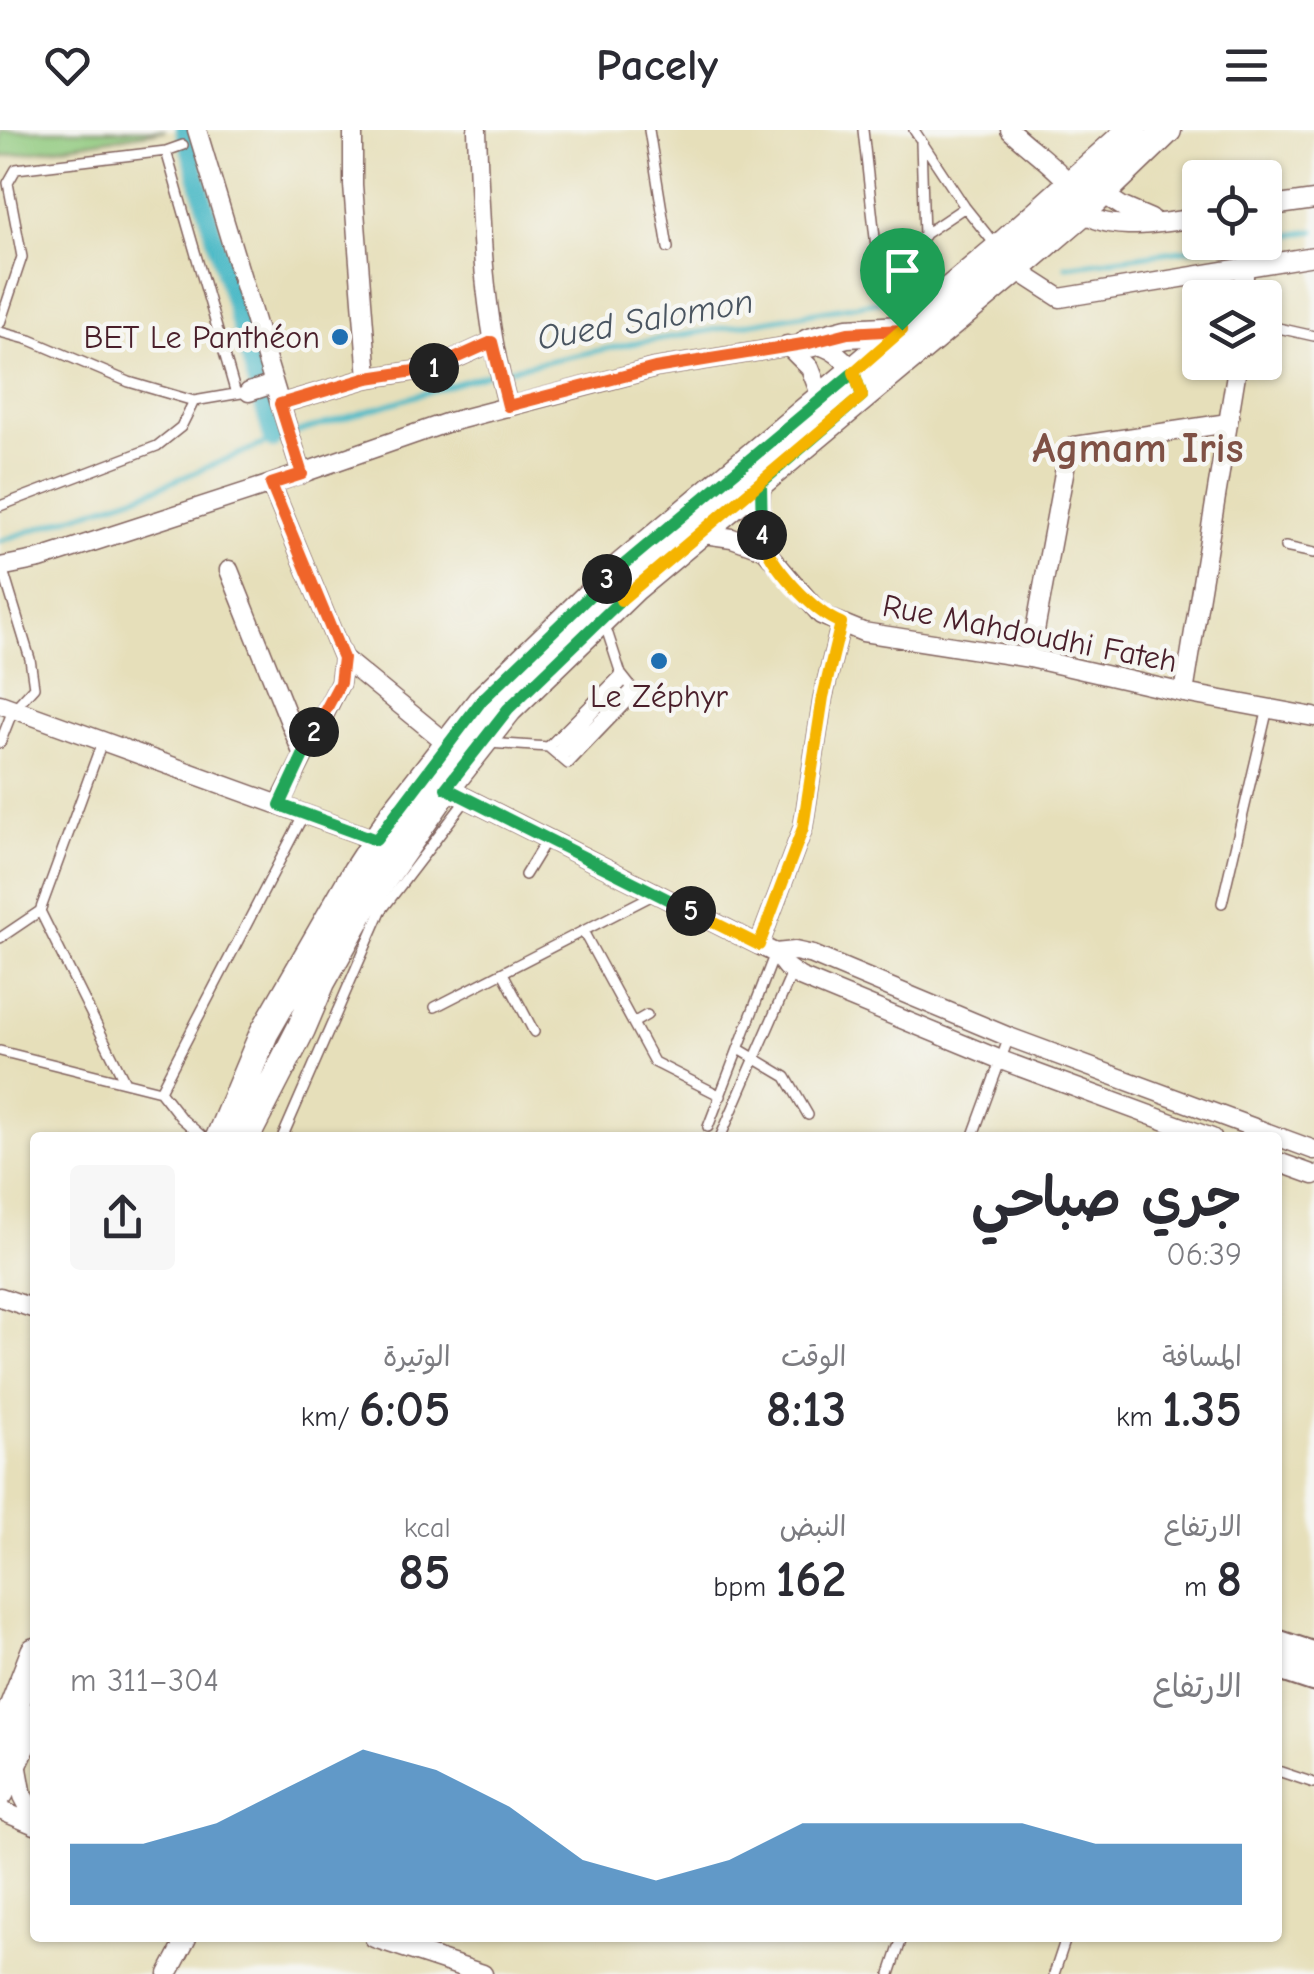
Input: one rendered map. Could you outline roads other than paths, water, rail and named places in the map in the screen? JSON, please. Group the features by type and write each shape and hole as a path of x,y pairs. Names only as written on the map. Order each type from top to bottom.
{"main road":[{"path":"223,1132 264,1033 376,840 482,700 614,573 822,399 858,384 1007,259 1070,185 1132,130"},
{"path":"249,1132 340,945 363,907 456,794 480,742 546,670 602,618 697,533 761,483 858,384 902,330 1093,202 1167,130"},
{"path":"798,344 848,333 902,330"},
{"path":"0,1792 6,1737 30,1667"},
{"path":"6,1737 30,1720"}],"street":[{"path":"353,130 353,185 368,378"},
{"path":"477,130 485,284 493,347 507,402"},
{"path":"1010,130 1070,185 1074,200 1161,222"},
{"path":"187,141 302,474"},
{"path":"1070,185 1090,187 1104,223 1182,219"},
{"path":"1282,205 1314,200"},
{"path":"1007,259 1060,298 1314,256"},
{"path":"1244,269 1244,280"},
{"path":"1,567 40,559 302,474 507,402 655,368 798,344 831,350 858,384"},
{"path":"798,344 822,399"},
{"path":"280,404 368,378 436,368 493,347"},
{"path":"1184,693 1235,380"},
{"path":"242,392 271,384"},
{"path":"1030,658 1066,457 1075,446 1228,422"},
{"path":"697,533 732,538 766,550 760,517 761,483"},
{"path":"271,484 343,658 448,744"},
{"name":"Rue Mahdoudhi Fateh","path":"766,550 821,615 863,632 1030,658 1314,717"},
{"path":"229,570 302,754"},
{"path":"767,949 803,828 823,697 841,623"},
{"path":"280,805 340,683 343,658"},
{"path":"6,707 376,840"},
{"path":"456,794 767,949 792,973 1001,1060 1196,1132"},
{"path":"767,949 814,955 1009,1037 1265,1132"},
{"path":"1282,1138 1314,1150"},
{"path":"1282,1163 1314,1175"},
{"path":"0,1297 30,1306"},
{"path":"1282,1644 1314,1656"},
{"path":"1282,1668 1314,1680"},
{"path":"6,1737 30,1812"},
{"path":"0,1810 30,1822"},
{"path":"0,1826 30,1824"},
{"path":"168,1974 185,1942"},
{"path":"383,1942 436,1966 483,1974"}],"lane":[{"path":"648,130 668,248"},
{"path":"864,130 876,247 884,254 895,254 965,207"},
{"path":"917,134 924,236"},
{"path":"917,134 965,207 1007,259"},
{"path":"0,323 22,258 8,183 16,169 187,141 242,392 194,401 129,382 30,340 0,332"},
{"path":"1282,329 1314,336"},
{"path":"0,506 157,446 181,427 194,401"},
{"path":"1285,547 1314,552"},
{"path":"0,744 6,707 34,687 30,659 1,567"},
{"path":"602,618 626,681"},
{"path":"555,753 626,681"},
{"path":"555,753 626,681"},
{"path":"1222,903 1268,708"},
{"path":"0,938 40,911 102,742"},
{"path":"480,742 555,753"},
{"path":"285,1132 381,911 456,794"},
{"path":"160,1090 304,814"},
{"path":"525,875 547,840"},
{"path":"435,1007 656,894"},
{"path":"40,911 124,1082"},
{"path":"584,933 654,1062 721,1096"},
{"path":"708,1127 738,1049 767,949"},
{"path":"503,973 534,1032"},
{"path":"723,1132 792,973"},
{"path":"633,1023 646,1016"},
{"path":"974,1132 1009,1037"},
{"path":"738,1049 786,1077 808,1115"},
{"path":"0,1051 160,1090 197,1132"},
{"path":"1282,1772 1314,1784"},
{"path":"890,1974 901,1942"},
{"path":"1054,1974 1065,1942"}],"waterway":[{"path":"184,130 273,440"},
{"name":"Oued Salomon","path":"1282,236 1314,231"},
{"name":"Oued Salomon","path":"1066,266 1182,250"},
{"name":"Oued Salomon","path":"504,370 630,344 905,297"},
{"name":"Oued Salomon","path":"0,541 150,491 273,440 493,372"}],"place":[{"name":"BET Le Panthéon","path":"340,337"},
{"name":"Le Zéphyr","path":"659,661"}],"district":[{"name":"Agmam Iris","path":"1138,447"}]}
